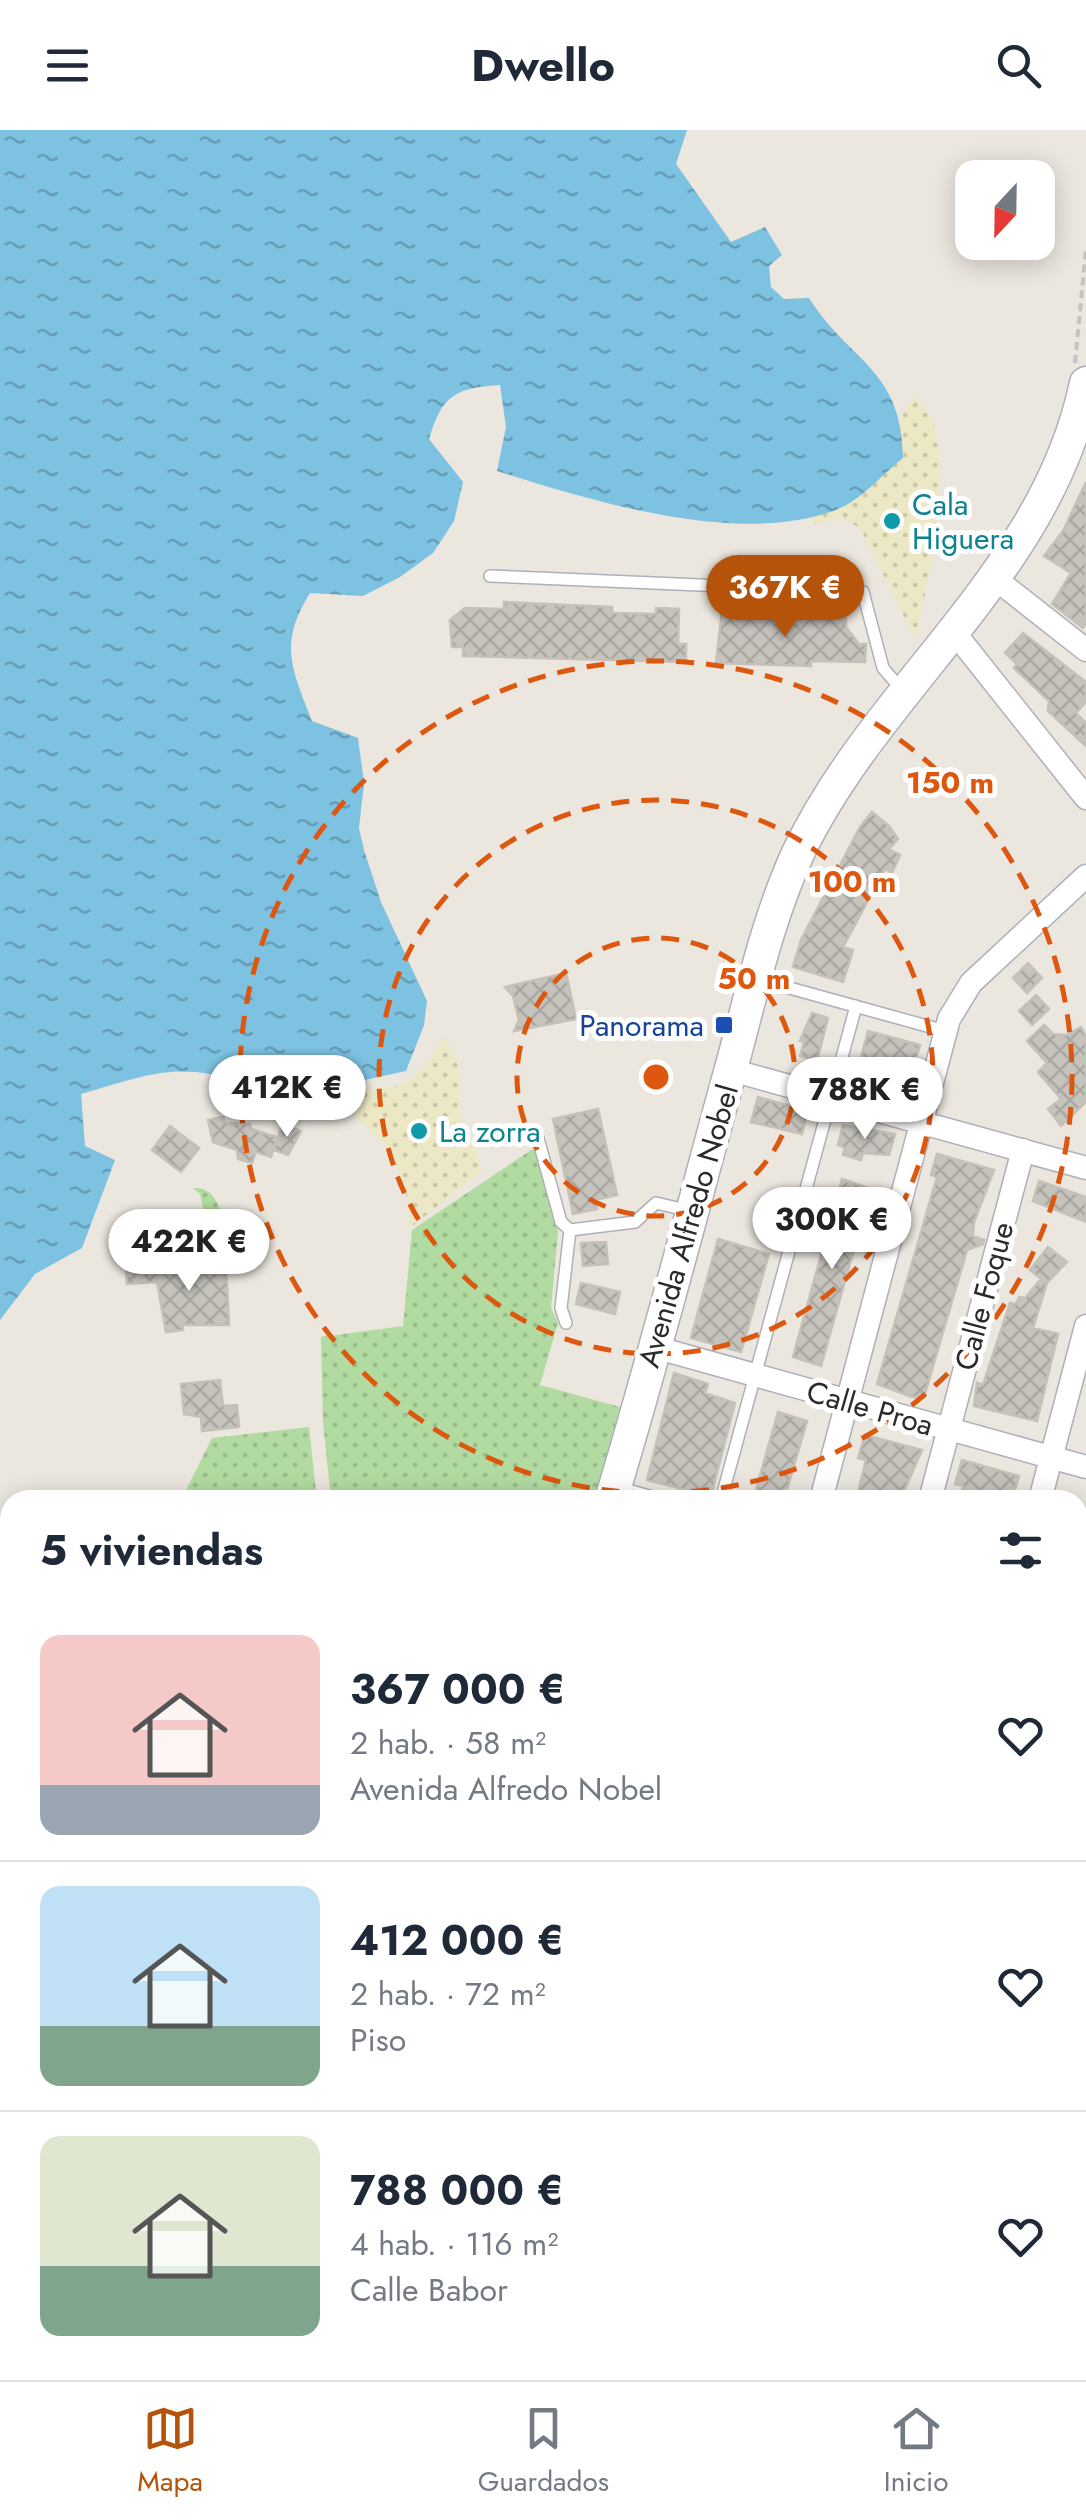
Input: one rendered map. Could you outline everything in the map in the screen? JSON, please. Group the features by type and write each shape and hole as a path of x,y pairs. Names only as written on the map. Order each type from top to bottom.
{"main road":[{"name":"Avenida Alfredo Nobel","path":"615,1490 784,889 811,828 844,773 994,577 1059,476 1086,385"}],"street":[{"path":"994,577 1086,650"},
{"path":"954,632 1086,798"},
{"path":"823,1490 946,1031 971,983 1086,876"},
{"path":"731,1070 1086,1168"},
{"name":"Calle Foque","path":"933,1490 1023,1150"},
{"path":"1043,1490 1086,1326"},
{"name":"Calle Proa","path":"654,1346 1086,1466"}],"lane":[{"path":"490,576 863,592 882,668 906,694"},
{"path":"756,978 946,1031"},
{"path":"724,1490 856,1006"},
{"path":"536,1131 562,1222 570,1230"},
{"path":"570,1230 635,1222 656,1203 692,1212"},
{"path":"566,1323 560,1308 570,1230"}],"green space":[{"path":"534,1148 558,1232 551,1308 558,1323 540,1385 620,1407 598,1490 330,1490 321,1337 403,1326 412,1230"},
{"path":"193,1188 212,1195 225,1227 208,1229 200,1194"},
{"path":"309,1427 316,1490 186,1490 212,1438"}],"sand":[{"name":"Cala Higuera","path":"913,397 929,414 938,441 940,474 933,548 916,641 861,530 844,517 814,524 793,482 877,461"},
{"name":"La zorra","path":"444,1036 459,1066 461,1119 482,1171 410,1228 405,1190 391,1154 343,1105 330,1082 369,1088 398,1086 421,1069"}],"water":[{"path":"0,130 687,130 676,164 731,242 765,227 782,255 769,266 771,287 784,299 809,298 824,320 871,368 894,404 903,458 862,494 836,510 797,520 755,524 711,522 621,506 497,471 506,427 500,385 461,392 445,403 429,439 463,482 454,521 433,553 400,577 363,596 310,593 291,642 294,671 312,721 358,738 364,783 359,828 364,850 381,902 427,1001 424,1025 406,1071 351,1083 321,1057 267,1069 243,1082 198,1072 161,1073 81,1094 85,1146 115,1160 82,1248 35,1274 0,1320"}],"building":[{"path":"1086,482 1083,628 1052,604 1071,573 1044,556 1063,531"},
{"path":"504,602 612,607 612,613 656,614 656,608 679,609 678,644 686,644 686,662 463,656 463,647 452,647 450,620 465,608 504,609"},
{"path":"722,610 846,618 846,627 859,644 866,644 865,662 811,661 811,666 716,663"},
{"path":"1023,633 1086,682 1086,702 1076,713 1086,723 1086,746 1048,711 1049,701 1014,668 1017,664 1005,653"},
{"path":"872,812 898,839 889,849 900,855 892,873 885,869 843,947 853,950 843,982 793,967 801,940 860,827"},
{"path":"1028,963 1042,978 1027,993 1013,978"},
{"path":"566,973 576,1019 514,1031 519,1020 513,996 505,987"},
{"path":"1036,995 1049,1009 1032,1025 1019,1011"},
{"path":"812,1013 828,1018 817,1061 800,1056 804,1042 800,1041"},
{"path":"1044,1025 1053,1034 1066,1035 1081,1027 1086,1036 1086,1102 1061,1126 1048,1109 1061,1099 1038,1072 1047,1063 1027,1041"},
{"path":"868,1031 920,1045 905,1097 854,1084"},
{"path":"758,1097 808,1111 802,1134 751,1122"},
{"path":"598,1109 617,1195 595,1200 597,1209 573,1214 553,1119"},
{"path":"223,1117 225,1123 250,1124 251,1129 277,1137 271,1157 256,1152 252,1163 238,1159 237,1150 213,1142 208,1120"},
{"path":"282,1125 301,1131 288,1155 274,1150"},
{"path":"843,1125 895,1134 889,1155 863,1153 861,1160 843,1155 845,1148 838,1145"},
{"path":"170,1126 199,1148 181,1172 152,1150"},
{"path":"937,1154 994,1170 974,1222 973,1236 984,1240 983,1244 967,1250 924,1397 912,1397 877,1384 937,1177 931,1175"},
{"path":"842,1179 871,1189 821,1366 793,1357"},
{"path":"1039,1181 1086,1197 1086,1222 1033,1201"},
{"path":"718,1239 769,1254 741,1352 691,1338"},
{"path":"606,1242 608,1264 583,1266 581,1243"},
{"path":"1048,1247 1067,1262 1047,1283 1033,1328 1058,1334 1037,1421 974,1406 977,1383 983,1385 1010,1303 1025,1298 1041,1279 1030,1270"},
{"path":"226,1262 229,1325 182,1325 183,1330 166,1332 157,1282 127,1284 126,1272"},
{"path":"581,1283 620,1292 615,1314 576,1304"},
{"path":"674,1373 708,1384 705,1393 735,1403 713,1490 687,1490 647,1480"},
{"path":"220,1380 223,1406 237,1405 239,1427 202,1431 201,1417 184,1414 181,1384"},
{"path":"778,1412 807,1421 787,1490 756,1490"},
{"path":"865,1435 922,1450 904,1490 858,1490 866,1460 858,1458"},
{"path":"962,1460 1019,1476 1015,1490 962,1490 963,1486 955,1484"}],"place":[{"name":"Cala Higuera","path":"892,521"},
{"name":"Panorama","path":"724,1025"},
{"name":"La zorra","path":"419,1131"}]}
